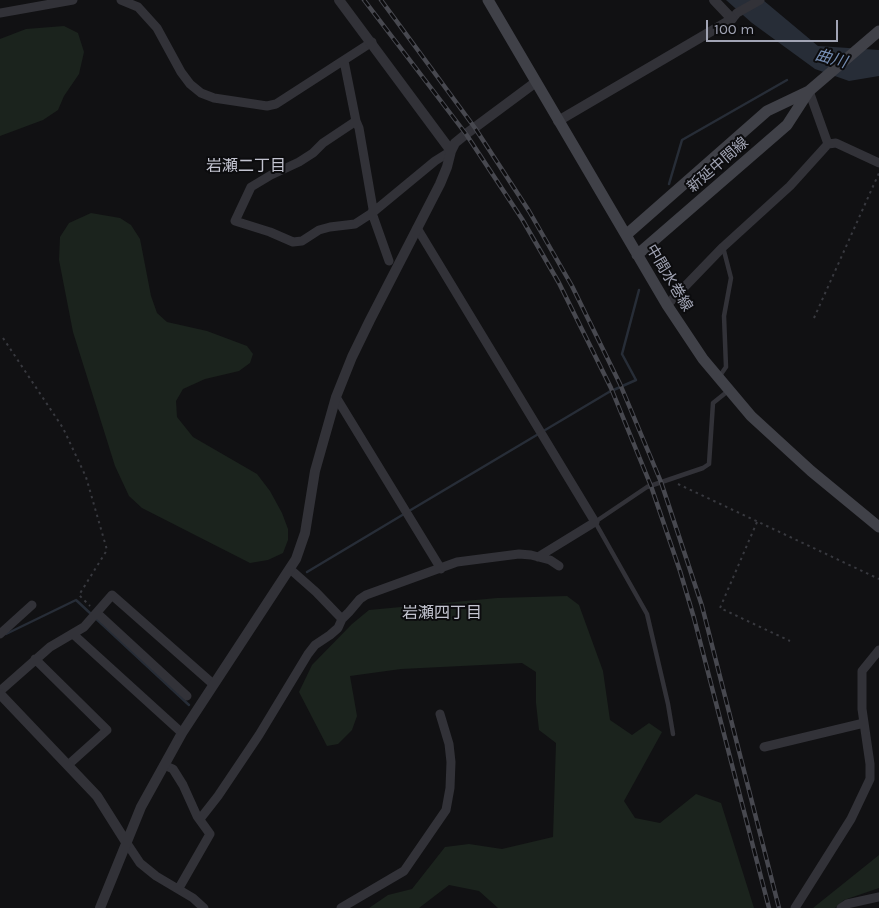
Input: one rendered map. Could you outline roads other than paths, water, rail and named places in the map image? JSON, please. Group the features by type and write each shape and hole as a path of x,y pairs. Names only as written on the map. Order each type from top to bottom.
{"main road":[{"name":"中間水巻線","path":"488,0 667,305 718,378 751,416 811,471 879,527"},
{"name":"新延中間線","path":"626,236 767,111 809,91 879,31"},
{"name":"新延中間線","path":"637,255 787,126 809,91"}],"street":[{"path":"0,13 74,0"},
{"path":"121,0 138,7 157,28 181,72 190,84 201,93 214,98 267,106 276,104 372,42"},
{"path":"339,0 451,151"},
{"path":"714,0 734,16"},
{"path":"558,121 760,0"},
{"path":"344,61 361,137 373,209 372,214 389,262"},
{"path":"100,908 141,807 164,765 213,684 296,559 305,533 315,470 336,397 352,357 440,184 455,143 536,82"},
{"path":"809,91 828,144"},
{"path":"356,121 322,143 299,162 270,174 252,187 235,221 270,232 293,242 302,241 319,230 355,224 372,214 435,161 451,151"},
{"path":"667,305 723,247 790,186 828,144 836,143 879,163"},
{"path":"417,228 595,522 538,557"},
{"path":"336,397 441,569"},
{"path":"200,819 259,736 308,654 315,645 338,628 342,618 360,599 366,595 457,562 519,554 550,560 559,566"},
{"path":"290,569 342,618"},
{"path":"204,908 179,888 156,876 140,862 97,796 0,692 50,647 84,627 112,595 213,684"},
{"path":"0,634 32,605"},
{"path":"97,614 187,696"},
{"path":"73,634 182,733"},
{"path":"795,908 851,819 870,778 862,709 862,671 879,650"},
{"path":"35,659 107,730 68,765"},
{"path":"340,908 404,871 446,810 450,788 450,744 440,714"},
{"path":"764,747 864,723"},
{"path":"164,765 173,769 183,785 192,807 210,834 179,888"},
{"path":"841,908 847,904 879,897"}],"lane":[{"path":"718,378 726,368 724,316 730,278 723,247"},
{"path":"673,734 647,614 595,522 646,487 703,468 709,464 713,403 728,390"}],"water":[{"name":"曲川","path":"726,0 763,0 818,46 879,50 879,76 849,81 815,69 752,23"}],"waterway":[{"path":"669,184 682,140 787,80"},
{"path":"409,511 609,392 636,380 622,354 639,290"},
{"path":"307,572 404,514"},
{"path":"6,634 76,600 189,705"}],"railway":[{"path":"364,0 466,134 522,219 559,283 611,388 651,486 680,571 694,618 769,908"},
{"path":"381,0 475,128 529,211 572,286 620,384 661,482 702,606 779,908"}],"district":[{"name":"岩瀬二丁目","path":"246,166"},
{"name":"岩瀬四丁目","path":"442,613"}]}
